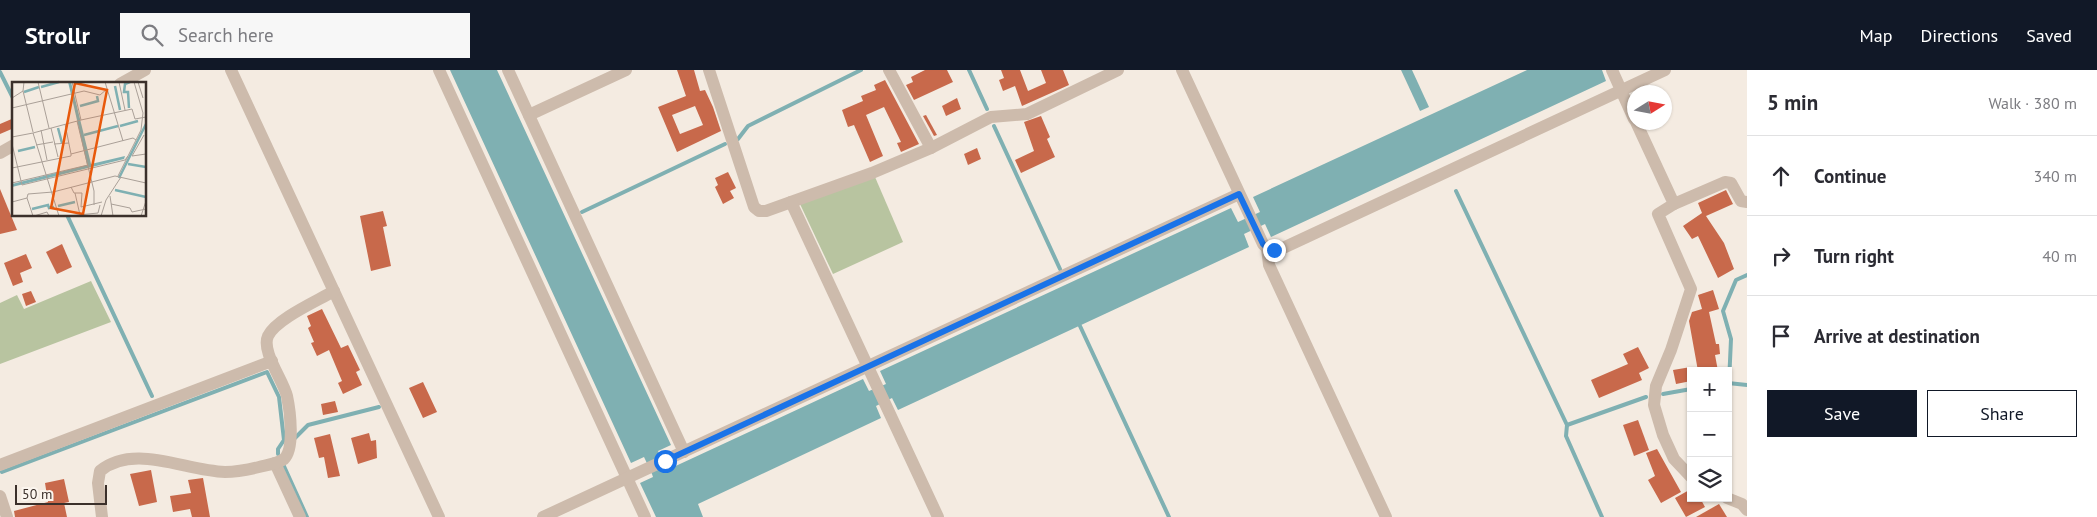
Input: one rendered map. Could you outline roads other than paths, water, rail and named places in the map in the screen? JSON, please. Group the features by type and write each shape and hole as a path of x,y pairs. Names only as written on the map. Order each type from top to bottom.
{"street":[{"path":"124,82 145,70"},
{"path":"231,70 439,517"},
{"path":"439,70 645,517"},
{"path":"508,70 684,452"},
{"path":"529,115 626,70"},
{"path":"709,70 754,207 759,211 766,211 872,173 931,148 991,117 1027,114 1118,70"},
{"path":"889,70 931,148"},
{"path":"1182,70 1239,194 1267,248 1269,265 1386,517"},
{"path":"1612,70 1627,103"},
{"path":"1267,248 1283,248 1665,70"},
{"path":"1640,130 1674,204"},
{"path":"0,153 12,146"},
{"path":"1687,473 1674,459 1663,435 1654,405 1656,386 1671,350 1691,289 1658,214 1674,204 1726,182 1731,183 1740,201 1747,202"},
{"path":"543,517 1239,194"},
{"path":"791,202 938,517"},
{"path":"102,517 98,483 100,471 107,465 132,458 223,472 244,470 275,463 285,458 290,448 291,428 287,396 267,349 267,337 275,326 334,291"},
{"path":"0,465 272,360"},
{"path":"275,463 300,517"},
{"path":"0,496 7,517"},
{"path":"1732,500 1742,504 1747,510"}],"water":[{"path":"450,70 497,70 671,445 658,451 667,470 863,379 869,391 886,384 880,371 1231,208 1238,222 1260,212 1253,197 1527,70 1602,70 1606,81 1271,237 1265,224 1244,234 1249,247 898,410 892,398 876,406 881,418 698,504 703,517 656,517 640,483 653,477 652,474 644,457 631,463"},
{"path":"1401,70 1412,70 1429,107 1420,111"}],"waterway":[{"path":"738,139 748,126 861,70"},
{"path":"969,70 987,109"},
{"path":"0,72 12,96"},
{"path":"994,126 1060,269"},
{"path":"582,212 725,144"},
{"path":"1456,191 1567,425 1646,397"},
{"path":"67,216 152,396"},
{"path":"1730,367 1731,339 1723,311 1736,280 1747,275"},
{"path":"1080,326 1169,517"},
{"path":"2,472 267,372 279,397 284,440 278,449 278,454"},
{"path":"1732,383 1747,385"},
{"path":"1663,394 1687,390"},
{"path":"295,438 308,425 379,407"},
{"path":"1567,425 1566,436 1602,517"},
{"path":"283,464 307,517"}]}
